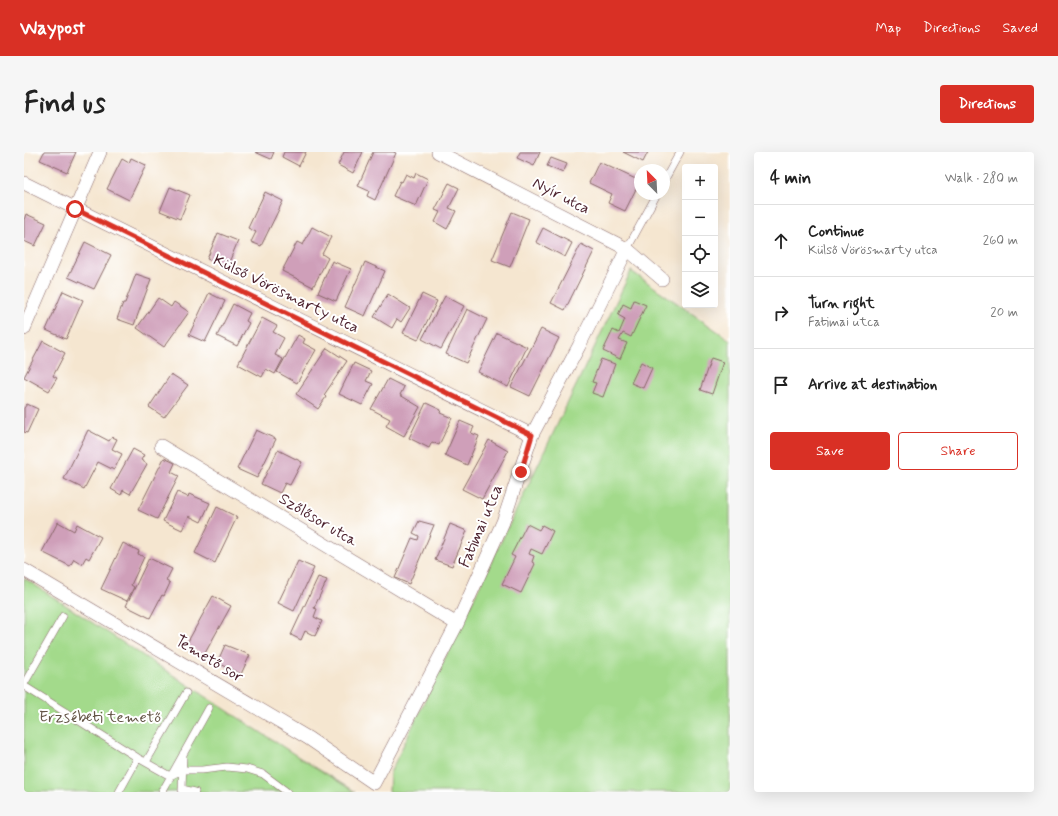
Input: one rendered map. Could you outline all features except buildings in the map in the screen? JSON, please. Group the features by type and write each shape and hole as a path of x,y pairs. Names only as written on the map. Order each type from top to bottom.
{"street":[{"path":"24,329 100,152"},
{"name":"Nyír utca","path":"438,152 627,249 662,279"},
{"name":"Külső Vörösmarty utca","path":"24,183 532,435"},
{"name":"Fatimai utca","path":"374,783 457,624 503,522 532,435 579,346 627,249"},
{"name":"Szőlősor utca","path":"161,446 457,624"},
{"name":"Temető sor","path":"24,570 308,738 374,783"}],"lane":[{"path":"670,170 680,152"},
{"name":"Fatimai utca","path":"627,249 654,200"},
{"path":"63,616 24,685 138,758 170,776"},
{"path":"146,762 186,693"},
{"path":"162,792 209,708"},
{"path":"183,754 182,791 195,792"},
{"path":"119,792 138,758"},
{"path":"170,776 182,770 202,770 227,767 247,769 263,774 287,792"}],"green space":[{"path":"631,271 730,340 730,792 389,792 390,773"},
{"name":"Erzsébeti temető","path":"24,578 297,756 355,792 24,792"}],"route":[{"path":"75,209 532,435 521,472"}]}
